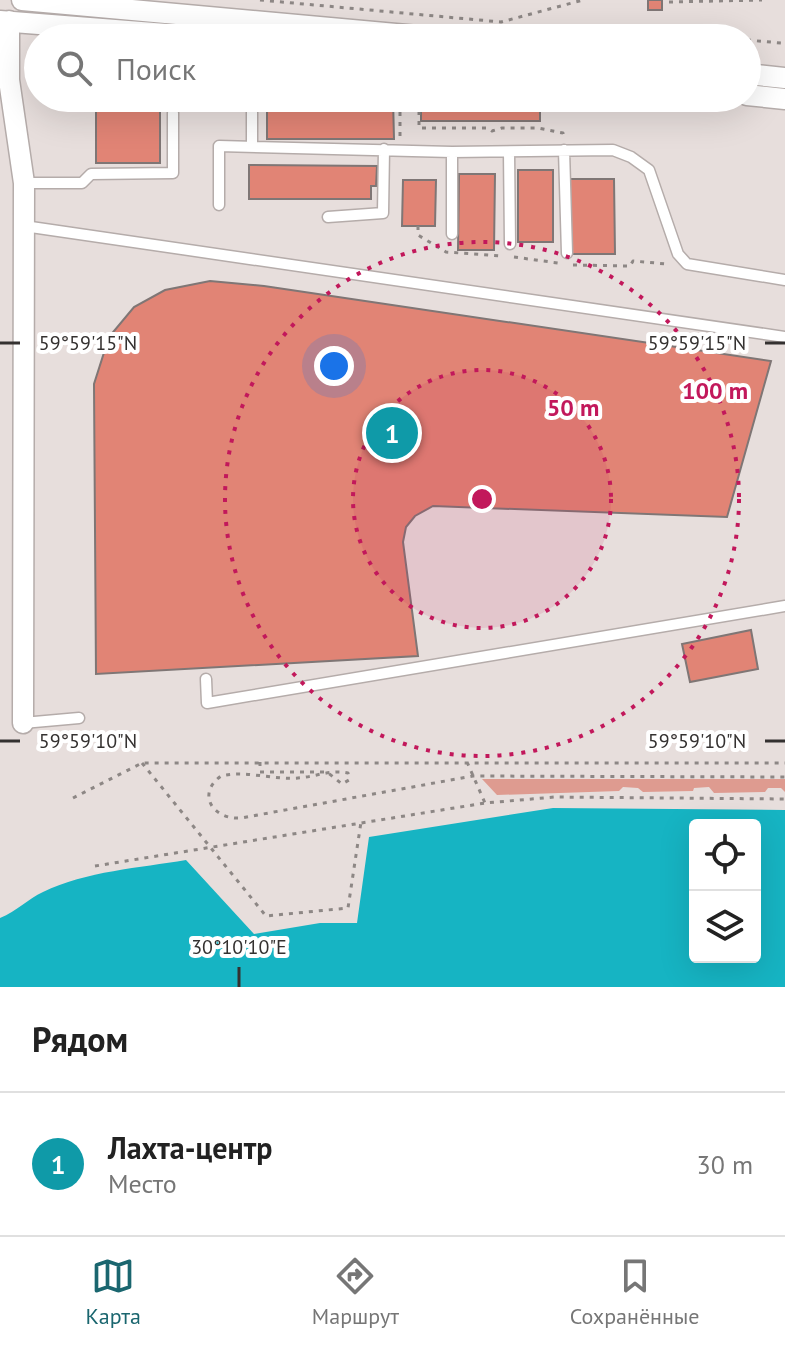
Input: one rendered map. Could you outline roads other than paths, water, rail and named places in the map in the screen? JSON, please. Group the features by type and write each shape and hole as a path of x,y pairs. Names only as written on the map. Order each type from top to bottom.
{"street":[{"path":"22,0 286,24"},
{"path":"23,723 24,183 4,21 26,24"},
{"path":"761,75 785,78"},
{"path":"761,96 785,99"}],"lane":[{"path":"252,112 252,147"},
{"path":"24,183 82,183 91,174 173,173 173,113"},
{"path":"219,205 219,146 452,152 613,150 631,157 649,170 678,254 687,264 785,280"},
{"path":"328,217 383,213 384,149"},
{"path":"564,150 567,253"},
{"path":"452,152 452,234"},
{"path":"509,152 510,244"},
{"path":"24,226 785,337"},
{"path":"206,679 207,703 785,606"},
{"path":"23,723 79,718"}],"water":[{"path":"553,808 785,810 785,987 0,987 0,918 60,885 113,871 186,860 254,934 320,923 357,923 369,837"}],"place":[{"name":"Лахта-центр","path":"392,433"}]}
